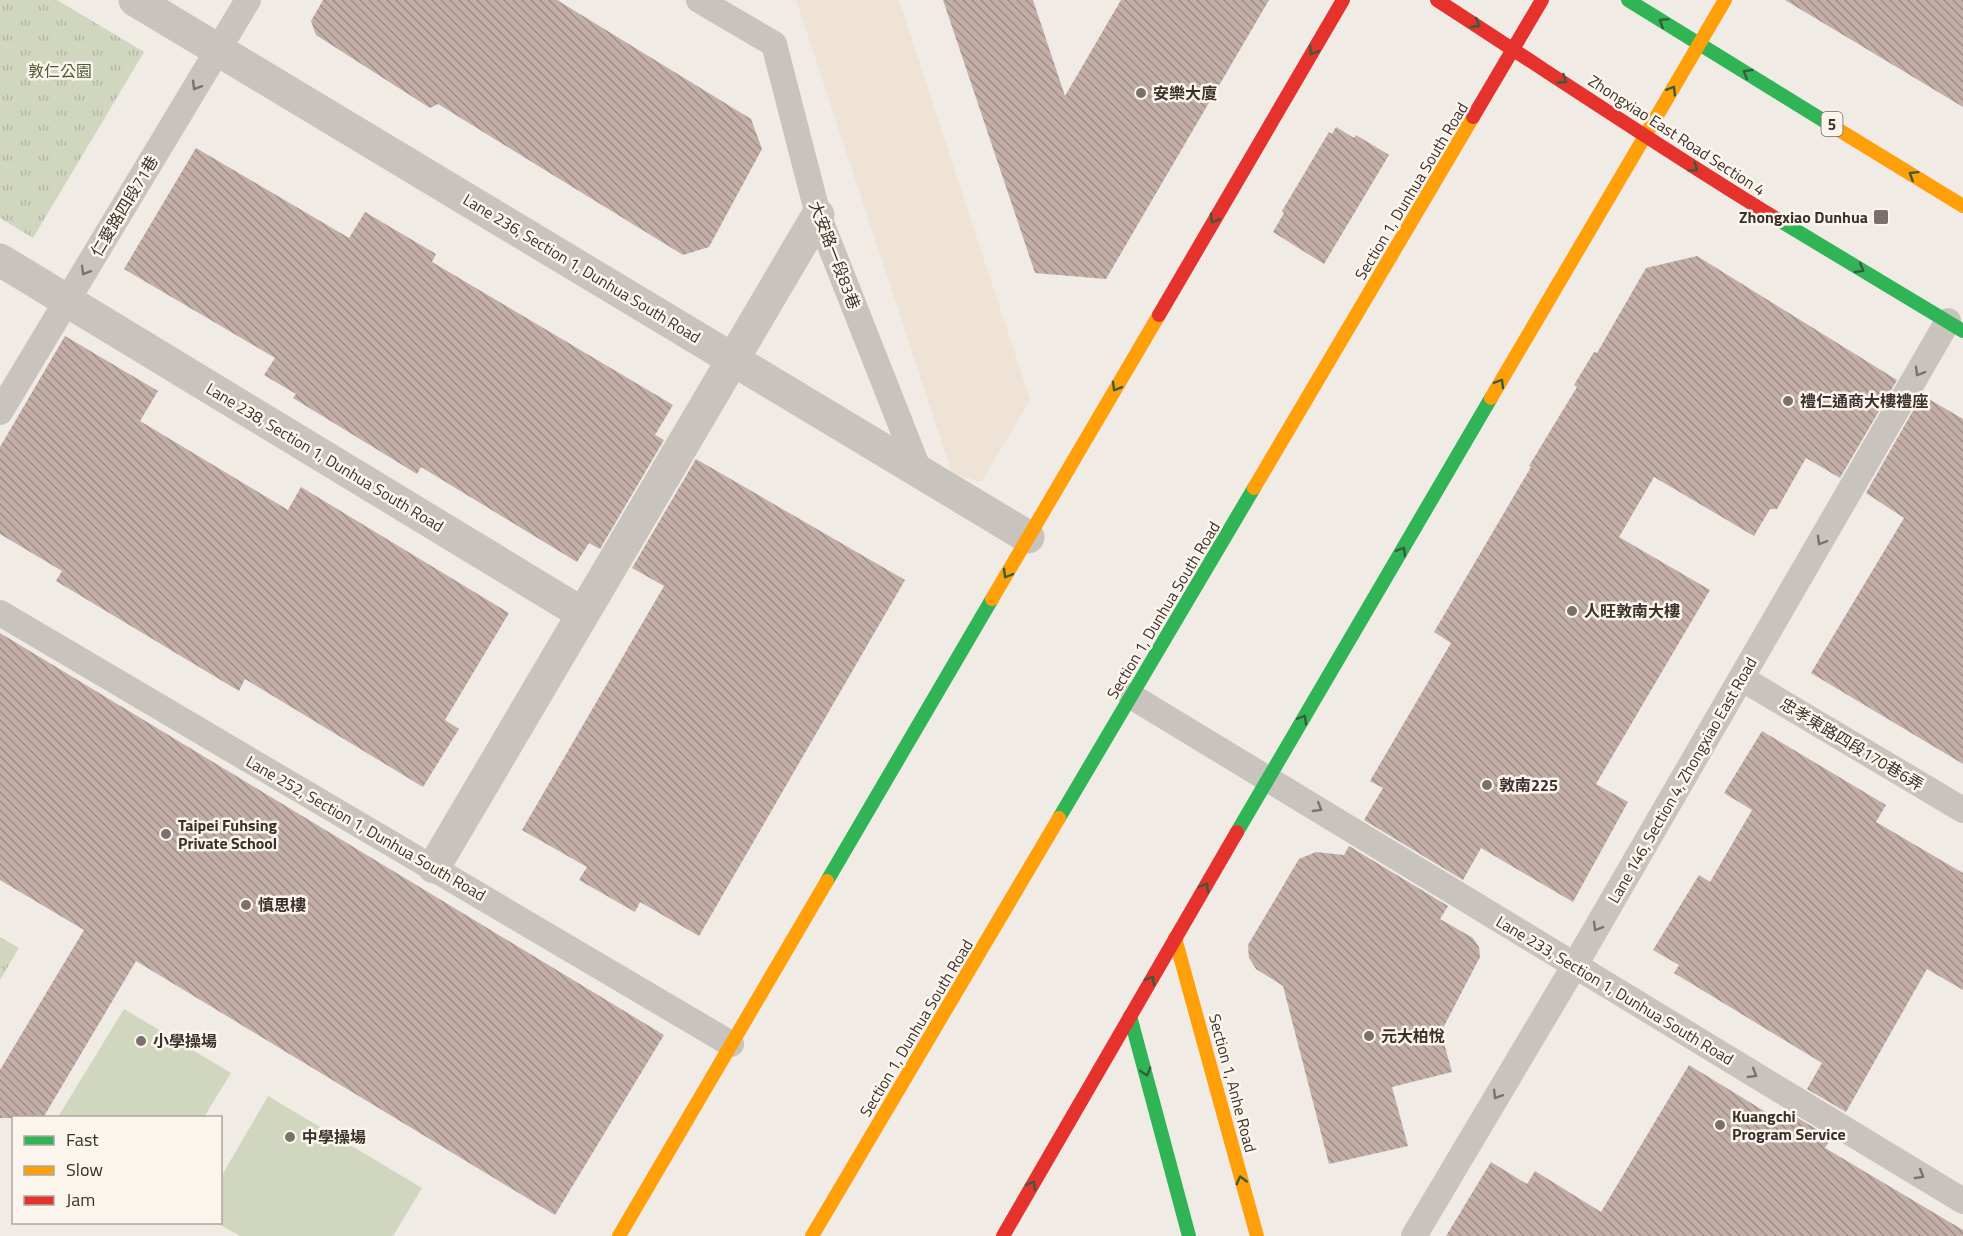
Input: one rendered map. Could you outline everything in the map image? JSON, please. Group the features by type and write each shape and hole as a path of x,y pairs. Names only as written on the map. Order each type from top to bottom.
{"main road":[{"path":"619,1236 1342,0"},
{"name":"Zhongxiao East Road Section 4","path":"1437,0 1646,134 1711,180 1956,326"},
{"name":"Section 1, Dunhua South Road","path":"812,1236 1542,0"},
{"name":"5","path":"1628,0 1699,45 1821,116 1963,206"},
{"path":"1003,1236 1268,778 1725,0"},
{"name":"Section 1, Anhe Road","path":"1175,938 1257,1236"},
{"path":"1130,1016 1190,1236"}],"street":[{"name":"Lane 236, Section 1, Dunhua South Road","path":"135,0 1028,537"},
{"path":"434,867 818,215"},
{"name":"Lane 238, Section 1, Dunhua South Road","path":"0,260 583,614"}],"lane":[{"name":"仁愛路四段71巷","path":"0,412 248,0"},
{"name":"大安路一段83巷","path":"699,0 774,44 818,215 921,473"},
{"name":"Lane 146, Section 4, Zhongxiao East Road","path":"1414,1236 1575,965 1740,678 1956,326"},
{"name":"Lane 252, Section 1, Dunhua South Road","path":"0,613 731,1044"},
{"name":"忠孝東路四段170巷6弄","path":"1740,678 1963,810"},
{"name":"Lane 233, Section 1, Dunhua South Road","path":"1131,696 1963,1201"}],"green space":[{"name":"敦仁公園","path":"0,0 57,0 144,52 33,238 0,218"},
{"path":"0,937 19,948 0,980"},
{"name":"小學操場","path":"124,1009 231,1073 205,1116 59,1116"},
{"name":"中學操場","path":"268,1096 422,1188 393,1236 240,1236 219,1224 222,1224 222,1175"}],"shaded area":[{"path":"796,0 899,0 1030,400 981,482 952,473"}],"building":[{"path":"323,0 557,0 751,119 762,149 709,247 683,255 438,104 430,108 316,35 311,21"},
{"name":"安樂大廈","path":"943,0 1033,0 1065,96 1121,0 1269,0 1106,279 1035,273"},
{"path":"1785,0 1963,0 1963,107"},
{"path":"1336,127 1354,138 1356,135 1389,155 1324,264 1273,232 1284,213 1282,211 1329,132 1332,134"},
{"path":"196,148 349,238 365,212 436,254 432,262 673,405 655,435 664,440 600,549 589,543 577,562 421,467 417,474 293,398 296,394 264,375 275,358 124,269"},
{"path":"1697,256 1897,380 1840,478 1806,458 1777,509 1770,509 1754,536 1654,477 1619,537 1710,590 1596,784 1628,802 1573,902 1481,848 1463,880 1364,820 1383,788 1370,781 1451,643 1434,632 1577,387 1574,385 1594,352 1597,353 1646,268"},
{"path":"65,336 158,391 140,421 288,510 301,487 509,613 445,720 459,729 423,787 245,679 239,691 56,581 62,571 0,534 0,447"},
{"path":"1922,395 1963,419 1963,764 1811,673 1904,518 1866,493"},
{"path":"696,459 905,580 699,936 640,902 635,912 579,880 587,867 522,830 664,586 632,568"},
{"name":"Taipei Fuhsing Private School","path":"0,633 664,1035 555,1215 136,961 44,1116 0,1118 0,1070 84,930 0,880"},
{"path":"1762,731 1886,805 1876,822 1963,873 1963,990 1927,969 1846,1112 1807,1089 1822,1063 1674,973 1679,965 1653,950 1699,875 1710,882 1752,810 1724,793"},
{"name":"元大柏悅","path":"1349,846 1448,906 1440,919 1473,938 1479,947 1480,957 1441,1032 1452,1072 1392,1087 1408,1146 1329,1164 1283,986 1256,969 1249,958 1248,945 1299,859 1316,852 1344,855"},
{"name":"Kuangchi Program Service","path":"1689,1065 1787,1125 1793,1115 1831,1138 1825,1148 1963,1230 1963,1236 1446,1236 1491,1162 1527,1184 1535,1171 1601,1212"}],"traffic: fast":[{"path":"1628,0 1829,124"},
{"path":"1777,219 1963,331"},
{"path":"1237,832 1491,398"},
{"path":"1059,818 1254,488"},
{"path":"827,881 992,599"},
{"path":"1130,1016 1189,1236"}],"traffic: slow":[{"path":"1491,398 1725,0"},
{"path":"1254,488 1473,117"},
{"path":"1829,124 1963,206"},
{"path":"992,599 1159,315"},
{"path":"812,1236 1059,818"},
{"path":"619,1236 827,881"},
{"path":"1175,938 1257,1236"}],"traffic: jam":[{"path":"1159,315 1343,0"},
{"path":"1437,0 1777,219"},
{"path":"1473,117 1542,0"},
{"path":"1003,1236 1237,832"}],"place":[{"name":"安樂大廈","path":"1141,93"},
{"name":"Zhongxiao Dunhua","path":"1881,217"},
{"name":"禮仁通商大樓禮座","path":"1788,401"},
{"name":"人旺敦南大樓","path":"1572,611"},
{"name":"敦南225","path":"1487,785"},
{"name":"Taipei Fuhsing Private School","path":"166,834"},
{"name":"慎思樓","path":"246,905"},
{"name":"元大柏悅","path":"1369,1036"},
{"name":"小學操場","path":"141,1041"},
{"name":"Kuangchi Program Service","path":"1720,1125"},
{"name":"中學操場","path":"290,1137"}]}
